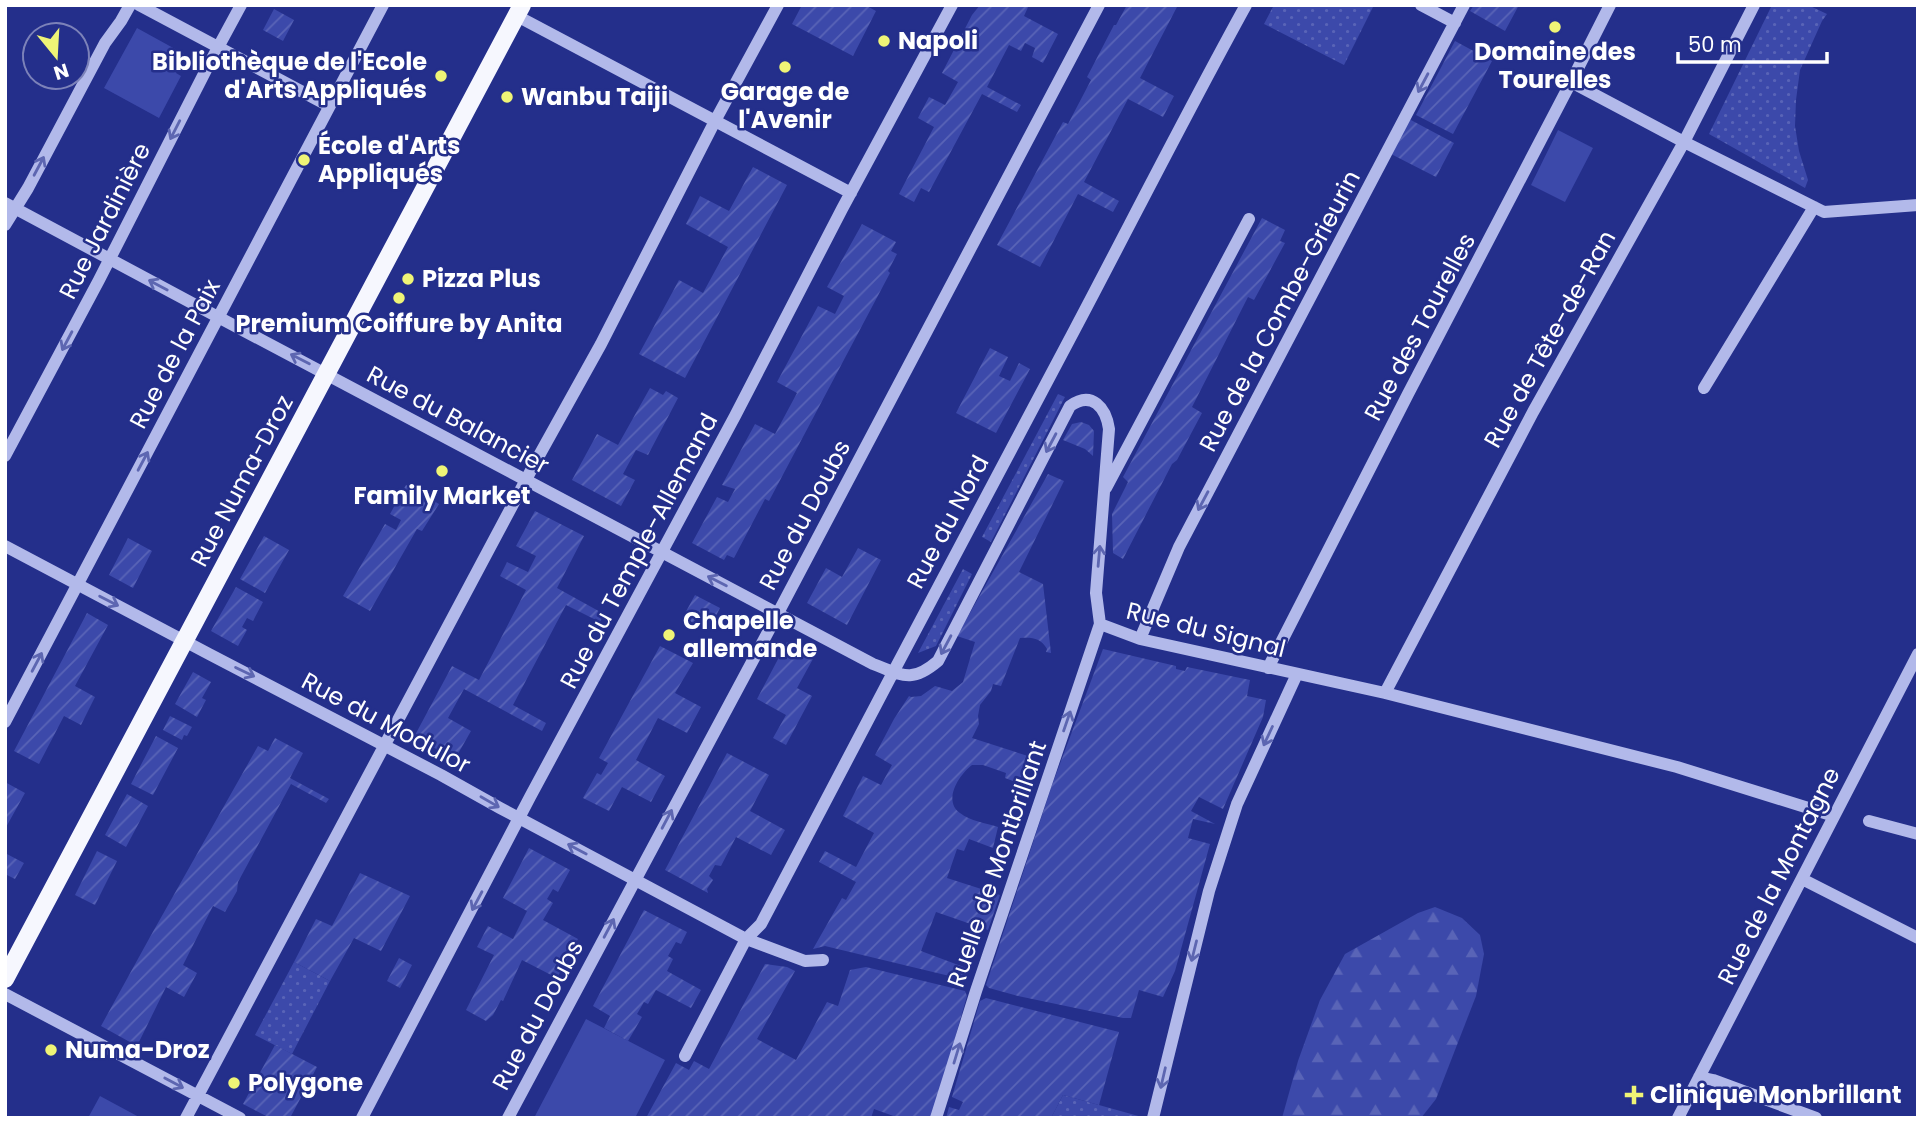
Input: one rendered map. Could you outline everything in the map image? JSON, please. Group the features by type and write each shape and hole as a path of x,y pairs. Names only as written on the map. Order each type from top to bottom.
{"main road":[{"name":"Rue Numa-Droz","path":"5,979 519,9"}],"street":[{"path":"5,226 10,205 130,5"},
{"path":"139,5 330,106"},
{"name":"Rue Jardinière","path":"5,456 241,5"},
{"name":"Rue de la Paix","path":"5,722 383,5"},
{"path":"186,1118 607,333 715,121 778,5"},
{"name":"Rue du Temple-Allemand","path":"362,1118 952,5"},
{"name":"Rue du Doubs","path":"508,1118 1099,5"},
{"name":"Rue du Nord","path":"685,1056 746,940 761,924 1188,110 1246,5"},
{"path":"1421,5 1455,23"},
{"name":"Rue de la Combe-Grieurin","path":"1140,639 1179,547 1464,5"},
{"name":"Rue des Tourelles","path":"1268,668 1610,5"},
{"name":"Rue de Tête-de-Ran","path":"1385,693 1533,412 1684,142 1754,5"},
{"path":"519,9 715,121 851,193"},
{"path":"1571,82 1824,212 1918,205"},
{"name":"Rue du Balancier","path":"10,205 873,664 892,671"},
{"path":"1704,388 1814,207"},
{"path":"1104,493 1249,219"},
{"name":"Rue du Signal","path":"892,671 906,677 920,674 938,661 1070,406 1078,400 1092,401 1099,405 1108,420 1109,429 1096,593 1100,624 1140,639 1385,693 1677,767 1834,816"},
{"name":"Rue du Modulor","path":"5,546 385,745 746,940 805,961 823,960"},
{"name":"Ruelle de Montbrillant","path":"936,1118 1100,624"},
{"name":"Rue de la Montagne","path":"1678,1118 1918,654"},
{"path":"1153,1118 1209,891 1237,804 1297,674"},
{"path":"1869,821 1918,834"},
{"path":"1802,878 1918,938"},
{"path":"5,994 240,1118"},
{"path":"1699,1076 1816,1118"}],"green space":[{"path":"802,5 865,5 876,11 853,56 792,24"},
{"path":"980,5 1029,5 1024,16 1058,34 1043,63 1032,57 1035,48 1025,43 1021,51 1009,45 987,87 1021,105 1017,112 982,94 929,192 921,188 914,202 899,194 934,127 918,118 929,97 945,105 958,82 942,73 972,15"},
{"path":"1127,5 1178,5 1140,78 1174,96 1163,117 1128,99 1084,182 1119,201 1113,212 1078,194 1040,267 997,245 1063,122 1068,124 1091,80 1087,77"},
{"path":"1274,5 1374,5 1344,65 1264,24"},
{"path":"1474,5 1519,5 1505,31 1470,11"},
{"path":"1772,5 1808,5 1827,14 1800,70 1796,100 1795,126 1808,180 1805,188 1709,134"},
{"path":"274,9 294,20 283,41 263,30"},
{"path":"137,28 186,55 176,73 181,76 159,118 104,88"},
{"path":"1455,41 1492,61 1453,134 1416,115"},
{"path":"1409,119 1454,143 1436,177 1391,154"},
{"path":"1558,130 1593,148 1565,202 1531,185"},
{"path":"753,167 787,185 685,378 639,354 679,280 703,293 728,247 686,224 700,196 729,211"},
{"path":"1262,218 1285,230 1280,241 1285,243 1254,300 1248,297 1192,407 1202,413 1177,460 1172,464 1123,559 1113,553 1112,514 1128,482 1123,477"},
{"path":"862,224 896,242 891,251 897,254 888,271 890,273 769,501 765,499 734,558 727,555 724,560 692,543 717,497 728,502 735,489 722,485 755,424 775,434 797,393 777,382 818,306 835,314 844,296 827,287"},
{"path":"990,348 1008,357 999,376 1010,381 1019,363 1030,369 996,433 956,413"},
{"path":"650,388 663,395 666,391 678,398 648,455 636,450 623,474 635,480 621,506 572,480 597,434 618,445"},
{"path":"1058,394 1065,397 991,542 982,537"},
{"path":"1081,422 1094,431 1093,456 1085,449 1063,440 1072,424"},
{"path":"1048,474 1064,481 1019,572 1043,584 1051,653 1046,652 1045,645 1039,640 1020,638 1001,686 993,684 980,705 979,724 972,738 1031,757 1018,783 1005,778 1006,773 983,765 972,765 958,781 953,794 955,808 964,816 998,827 993,848 969,839 964,851 957,849 947,878 1000,895 988,930 936,912 921,951 969,969 962,979 825,946 813,949 842,898 846,900 856,882 819,862 825,851 856,867 874,833 843,816 863,776 881,785 892,765 875,755 909,696 921,696 935,686 952,691 963,682 975,642 957,636"},
{"path":"406,485 439,504 422,531 417,529 370,611 343,596 385,524 396,530 401,520 390,514"},
{"path":"535,511 584,536 557,588 604,614 600,622 566,605 513,705 546,723 542,731 464,689 448,718 471,731 455,759 414,737 452,666 479,680 526,590 500,576 507,562 528,572 536,556 516,546"},
{"path":"264,536 289,550 265,593 240,579"},
{"path":"128,538 152,551 133,588 109,575"},
{"path":"858,548 881,560 847,625 807,603 826,568 842,577"},
{"path":"963,569 972,574 936,646 918,653"},
{"path":"236,587 263,602 253,621 247,618 242,627 247,630 238,646 211,631"},
{"path":"695,595 720,608 708,631 683,617"},
{"path":"87,613 108,625 75,686 95,697 81,725 64,716 39,764 14,751"},
{"path":"787,642 814,657 797,688 812,696 786,745 773,738 786,715 757,699"},
{"path":"660,646 693,663 675,693 701,707 687,733 658,718 636,760 665,776 651,802 622,787 609,811 583,798 597,773 601,775 608,763 599,758"},
{"path":"1103,649 1176,666 1176,669 1185,671 1187,667 1250,680 1247,696 1266,700 1263,717 1223,809 1199,797 1191,811 1215,824 1193,819 1188,838 1210,844 1175,971 1163,997 1139,990 1131,1018 1018,996 986,985 1052,785"},
{"path":"193,672 211,682 202,698 206,700 197,717 175,704"},
{"path":"170,716 192,727 182,740 163,730"},
{"path":"156,736 178,748 153,795 131,784"},
{"path":"275,738 303,753 290,778 329,799 326,803 291,784 238,882 237,891 225,912 213,906 183,965 197,973 184,997 166,987 137,1046 101,1026 258,746 268,751"},
{"path":"727,753 769,775 750,811 785,830 771,855 736,837 721,866 715,865 709,876 713,880 707,889 708,893 665,870"},
{"path":"5,782 25,793 5,829"},
{"path":"127,794 148,806 126,847 105,835"},
{"path":"529,848 570,870 558,892 553,889 547,899 553,903 543,920 578,939 557,978 522,960 503,1001 501,1000 493,1015 486,1021 466,1010 494,955 477,947 488,926 513,939 527,911 503,898"},
{"path":"97,851 117,861 95,905 75,895"},
{"path":"5,853 24,863 15,879 5,874"},
{"path":"360,873 410,896 381,951 354,938 330,981 294,962 316,919 332,926"},
{"path":"1435,907 1462,918 1480,935 1484,954 1476,996 1436,1099 1421,1118 1282,1118 1298,1061 1320,1000 1345,954 1418,913"},
{"path":"644,910 687,932 681,944 676,942 668,956 673,959 667,971 701,990 691,1008 656,990 648,1004 644,1002 637,1014 642,1017 628,1041 604,1028 610,1016 593,1006"},
{"path":"399,958 412,965 400,988 387,981"},
{"path":"294,962 330,981 292,1054 255,1035"},
{"path":"765,964 795,971 757,1039 796,1060 827,1002 838,1006 850,970 866,967 965,991 967,996 932,1118 899,1118 874,1109 871,1118 646,1118 676,1063 689,1070 694,1061 709,1069"},
{"path":"986,998 1119,1032 1099,1105 1063,1095 1051,1118 946,1118 949,1107 959,1110 963,1102 952,1097 980,1001"},
{"path":"586,1019 665,1060 635,1118 534,1118"},
{"path":"275,1045 317,1067 290,1118 270,1118 243,1104"},
{"path":"1063,1095 1142,1117 1051,1118"},
{"path":"100,1096 139,1117 88,1118"}],"place":[{"name":"Domaine des Tourelles","path":"1555,27"},
{"name":"Napoli","path":"884,41"},
{"name":"Garage de l'Avenir","path":"785,67"},
{"name":"Bibliothèque de l'Ecole d'Arts Appliqués","path":"441,76"},
{"name":"Wanbu Taiji","path":"507,97"},
{"name":"École d'Arts Appliqués","path":"304,160"},
{"name":"Pizza Plus","path":"408,279"},
{"name":"Premium Coiffure by Anita","path":"399,298"},
{"name":"Family Market","path":"442,471"},
{"name":"Chapelle allemande","path":"669,635"},
{"name":"Numa-Droz","path":"51,1050"},
{"name":"Polygone","path":"234,1083"},
{"name":"Clinique Monbrillant","path":"1634,1095"}]}
